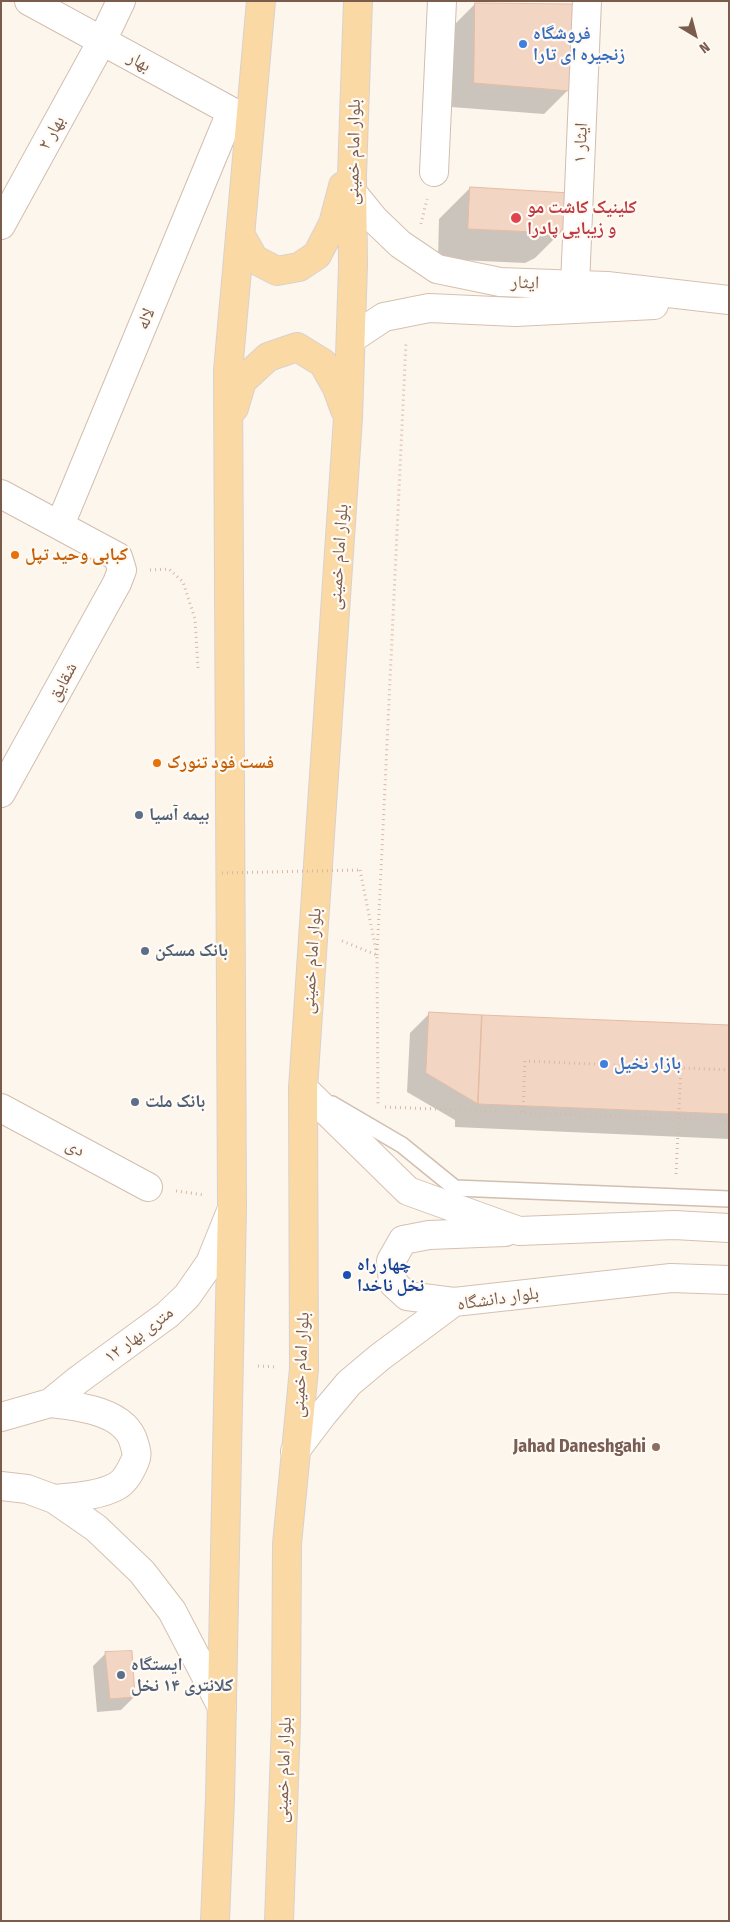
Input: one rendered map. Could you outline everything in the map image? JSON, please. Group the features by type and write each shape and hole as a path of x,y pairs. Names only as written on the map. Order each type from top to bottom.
{"main road":[{"path":"215,1921 220,1799 232,1203 228,371 240,234 240,117 260,1"},
{"name":"بلوار امام خمینی","path":"279,1921 286,1723 287,1544 304,1369 304,1088 348,418 353,266 353,146 358,1"},
{"path":"240,234 254,259 277,271 299,266 317,255 333,224 353,146"},
{"path":"229,427 242,380 268,357 297,347 322,362 337,388 348,418"}],"street":[{"name":"بهار","path":"29,1 240,117"},
{"name":"بهار ۲","path":"1,225 102,41 121,1"},
{"path":"434,172 442,1"},
{"name":"ایثار ۱","path":"575,285 588,1"},
{"name":"لاله","path":"60,525 240,117"},
{"name":"ایثار","path":"352,192 374,219 400,244 437,269 500,282 607,286 729,301"},
{"name":"ایثار","path":"351,339 384,317 429,308 516,312 729,301"},
{"path":"1,494 118,557 122,570"},
{"name":"شقایق","path":"1,793 117,583 122,570"},
{"path":"304,1088 408,1191 519,1231"},
{"name":"دی","path":"1,1108 148,1187"},
{"name":"۱۲ متری بهار","path":"1,1417 50,1403 78,1380 168,1316 187,1296 210,1263 232,1203"},
{"path":"454,1302 407,1296 393,1283 391,1261 403,1240 430,1235 674,1225 729,1228"},
{"name":"بلوار دانشگاه","path":"296,1451 349,1383 454,1302 671,1278 729,1280"},
{"path":"50,1403 83,1407 121,1423 132,1437 137,1456 130,1472 118,1485 94,1494 54,1499"},
{"path":"14,1487 54,1499 96,1528 142,1572 172,1611 222,1707"}],"lane":[{"path":"304,1088 402,1145 455,1188 729,1199"}],"path":[{"path":"414,253 434,172"},
{"path":"407,313 377,956 378,1106 729,1121"},
{"path":"122,570 169,570 183,582 196,619 198,678"},
{"path":"222,872 360,870 377,956"},
{"path":"314,930 377,956"},
{"path":"523,1112 525,1061 729,1070"},
{"path":"675,1197 681,1068"},
{"path":"148,1187 232,1203"},
{"path":"229,1365 304,1369"}],"building":[{"name":"فروشگاه زنجیره ای تارا","path":"475,3 574,4 570,91 474,83"},
{"path":"470,187 570,193 567,228 557,233 468,229"},
{"path":"429,1012 482,1015 478,1104 426,1073"},
{"name":"بازار نخیل","path":"482,1015 729,1025 729,1114 478,1104"},
{"name":"ایستگاه کلانتری ۱۴ نخل","path":"132,1651 135,1697 110,1699 105,1652"}],"place":[{"name":"فروشگاه زنجیره ای تارا","path":"523,44"},
{"name":"کلینیک کاشت مو و زیبایی پادرا","path":"516,218"},
{"name":"کبابی وحید تپل","path":"15,555"},
{"name":"فست فود تنورک","path":"157,763"},
{"name":"بیمه آسیا","path":"139,815"},
{"name":"بانک مسکن","path":"145,951"},
{"name":"بازار نخیل","path":"604,1064"},
{"name":"بانک ملت","path":"135,1102"},
{"name":"چهار راه نخل ناخدا","path":"347,1275"},
{"name":"Jahad Daneshgahi","path":"656,1447"},
{"name":"ایستگاه کلانتری ۱۴ نخل","path":"121,1675"}]}
